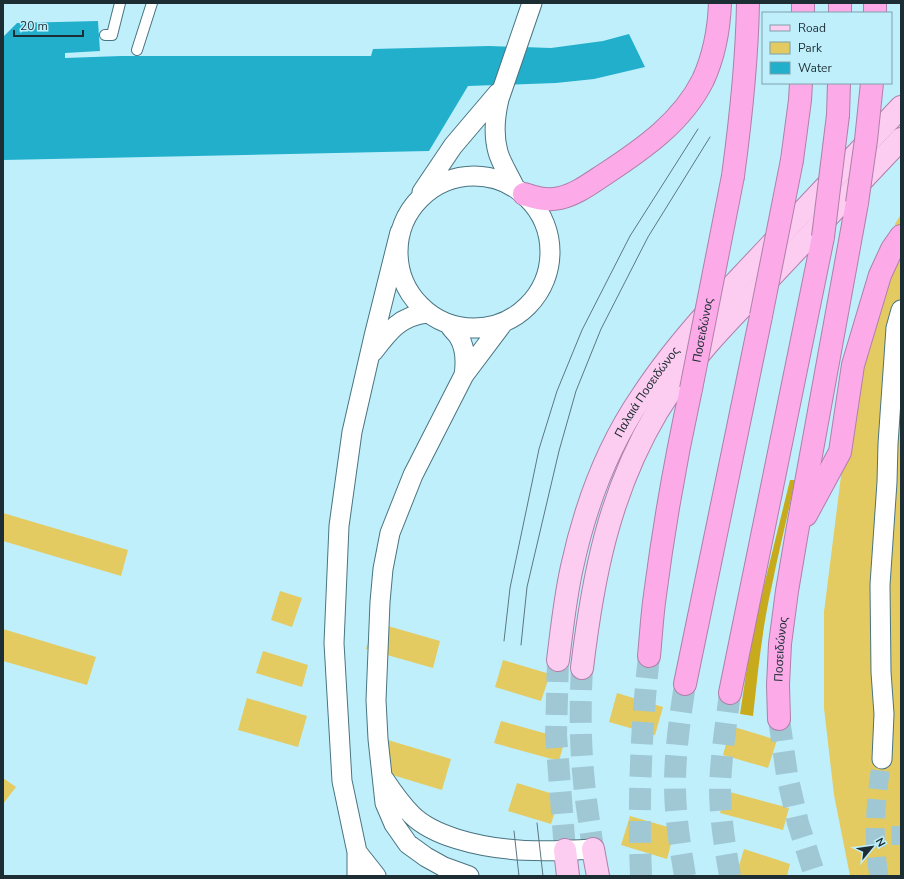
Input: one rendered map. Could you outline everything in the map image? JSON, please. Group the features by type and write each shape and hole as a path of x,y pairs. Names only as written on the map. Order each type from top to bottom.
{"highway":[{"path":"519,190 540,199 560,198 576,192 641,149 663,131 679,115 691,99 702,80 710,60 715,41 719,20 720,3"},
{"name":"Ποσειδώνος","path":"649,656 655,597 677,452 733,176 743,106 748,3"},
{"path":"685,684 792,160 801,84"},
{"path":"730,693 823,237 838,115 839,84"},
{"name":"Ποσειδώνος","path":"779,719 778,685 780,644 797,532 857,203 872,84"},
{"path":"797,532 840,452 853,365 880,275 892,249 901,236"}],"main road":[{"name":"Παλαιά Ποσειδώνος","path":"558,660 572,568 582,527 607,460 619,435 641,397 678,346 705,315 901,107"},
{"name":"Παλαιά Ποσειδώνος","path":"582,668 588,616 606,530 618,494 636,452 657,412 690,366 724,326 901,139"},
{"path":"593,849 598,876"},
{"path":"565,850 568,876"}],"street":[{"path":"400,232 397,254 401,276 412,296 427,313 449,324 467,328 485,328 503,323 522,311 537,295 547,275 550,253 548,231 539,210 519,190 498,152 494,128 499,99 531,5"},
{"path":"357,876 357,852 342,780 334,643 339,526 352,432 400,232 410,208 453,146 503,87"},
{"path":"410,208 426,191 446,180 469,175 492,177 519,190"},
{"path":"882,759 884,714 881,672 880,585 896,328 901,310"},
{"path":"371,354 393,327 414,316 427,313"},
{"path":"469,876 426,857 408,844 394,824 385,803 378,739 377,685 380,602 383,569 390,533 413,476 464,375 503,323"},
{"path":"449,324 458,336 464,349 466,363 464,375"},
{"path":"382,776 397,799 412,816 428,827 442,834 494,848 516,850 593,849"},
{"path":"357,852 376,876"}],"lane":[{"path":"105,35 112,35 120,3"},
{"path":"137,50 152,3"}],"green space":[{"path":"901,214 901,876 850,876 834,795 824,708 824,612 844,452 858,379 890,273 895,224"},
{"path":"3,513 128,550 121,576 3,541"},
{"path":"280,591 302,598 292,627 271,620"},
{"path":"374,622 440,641 433,668 366,649"},
{"path":"3,629 96,657 87,685 3,661"},
{"path":"263,651 308,665 302,687 256,673"},
{"path":"503,660 550,674 541,701 495,687"},
{"path":"617,693 663,707 655,735 609,722"},
{"path":"247,698 307,716 298,747 238,730"},
{"path":"501,721 565,739 559,761 494,743"},
{"path":"731,726 777,740 768,768 723,755"},
{"path":"388,740 451,759 442,790 379,771"},
{"path":"3,778 16,787 3,804"},
{"path":"517,783 560,796 551,824 508,811"},
{"path":"726,791 789,808 783,830 720,813"},
{"path":"630,816 675,829 667,859 621,845"},
{"path":"744,849 790,864 787,876 736,876"}],"shaded area":[{"path":"790,480 795,480 766,617 753,716 740,714 752,634"}],"water":[{"path":"98,21 100,51 65,53 65,58 121,56 371,56 373,49 489,46 551,48 603,41 629,34 645,67 594,79 556,83 468,86 429,151 3,160 3,37 17,23"}],"tunnel":[{"path":"641,876 641,766 649,656"},
{"path":"558,660 556,735 565,850"},
{"path":"582,668 582,753 585,790 593,849"},
{"path":"685,684 677,747 675,796 685,876"},
{"path":"730,693 723,752 720,799 730,876"},
{"path":"779,719 787,775 798,823 815,876"},
{"path":"879,876 875,832 878,788 882,759"},
{"path":"901,826 901,847"}],"tram line":[{"path":"504,641 510,588 539,449 557,391 582,330 630,236 698,129"},
{"path":"521,645 527,587 559,451 576,391 601,329 648,237 710,137"},
{"path":"537,823 543,876"},
{"path":"514,831 519,876"}]}
